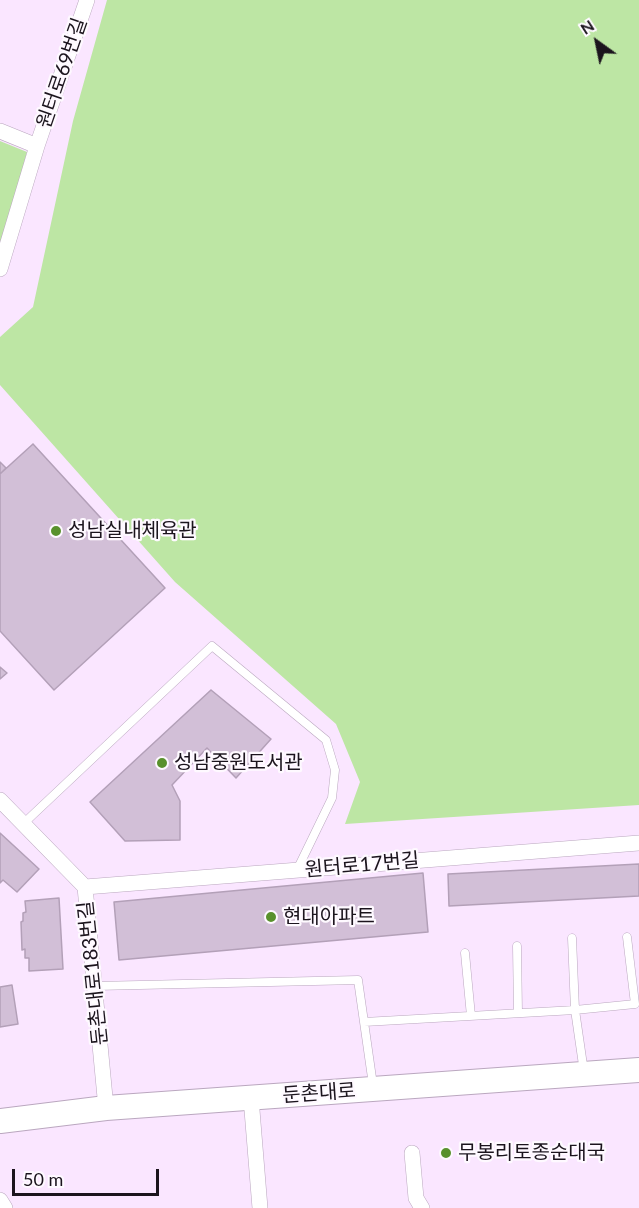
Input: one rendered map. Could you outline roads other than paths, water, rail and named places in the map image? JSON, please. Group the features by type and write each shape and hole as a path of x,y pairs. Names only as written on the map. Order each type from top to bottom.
{"main road":[{"name":"둔촌대로","path":"0,1121 106,1108 639,1070"}],"street":[{"name":"원터로69번길","path":"0,269 37,146 87,0"},
{"path":"0,131 37,146"},
{"name":"둔촌대로183번길","path":"0,800 85,887 106,1108"},
{"name":"원터로17번길","path":"85,887 639,843"},
{"path":"251,1098 260,1208"},
{"path":"412,1153 416,1198 422,1208"},
{"path":"0,1200 5,1208"}],"lane":[{"path":"23,824 212,646 326,740 335,770 332,798 297,870"},
{"path":"364,1022 575,1010 635,1004 627,937"},
{"path":"572,938 575,1010 584,1074"},
{"path":"517,946 518,1013"},
{"path":"465,953 471,1016"},
{"path":"96,986 358,980 374,1089"}],"place":[{"name":"성남실내체육관","path":"56,531"},
{"name":"성남중원도서관","path":"162,763"},
{"name":"현대아파트","path":"271,917"},
{"name":"무봉리토종순대국","path":"446,1153"}]}
